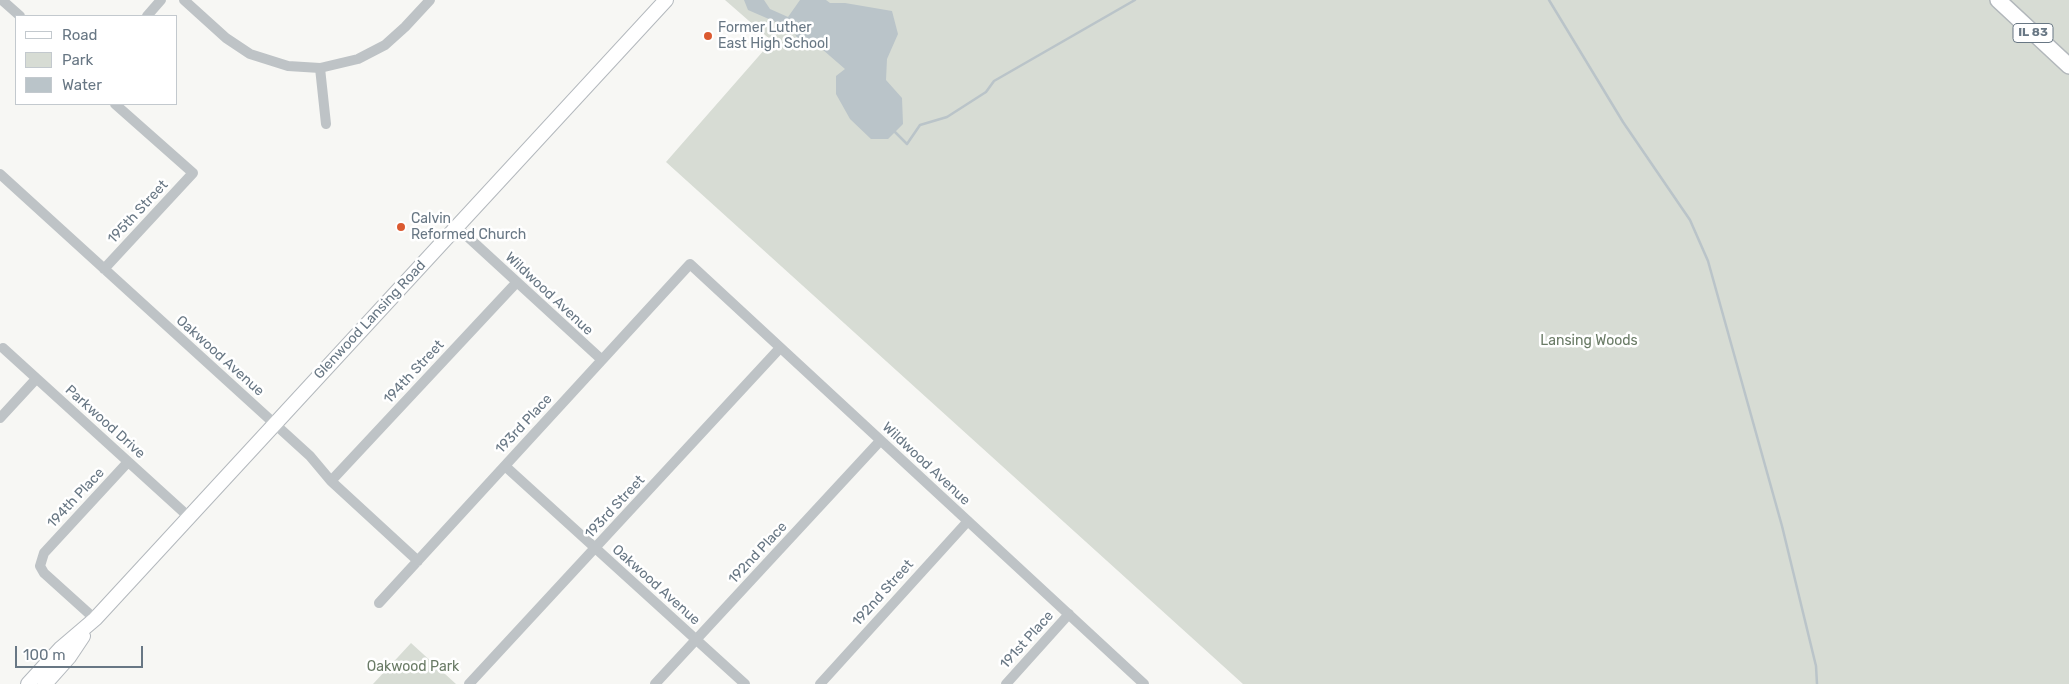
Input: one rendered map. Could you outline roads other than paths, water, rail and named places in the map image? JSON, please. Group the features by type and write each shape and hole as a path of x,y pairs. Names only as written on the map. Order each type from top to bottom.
{"main road":[{"name":"Glenwood Lansing Road","path":"28,684 61,648 95,618 666,0"},
{"name":"IL 83","path":"1998,0 2069,66"},
{"name":"Glenwood Lansing Road","path":"45,684 69,657 95,618"}],"street":[{"path":"2,0 19,15"},
{"path":"148,15 162,0"},
{"path":"184,0 226,38 250,54 288,66 320,68 358,59 385,45 406,27 430,0"},
{"path":"320,68 326,124"},
{"name":"195th Street","path":"104,269 192,173 116,105"},
{"name":"Oakwood Avenue","path":"0,174 310,456 331,481 418,561"},
{"name":"Wildwood Avenue","path":"457,227 602,360"},
{"name":"Wildwood Avenue","path":"690,264 1144,684"},
{"name":"193rd Place","path":"379,603 690,264"},
{"name":"194th Street","path":"331,481 516,282"},
{"name":"Parkwood Drive","path":"3,348 189,517"},
{"name":"193rd Street","path":"469,684 780,348"},
{"path":"0,418 36,379"},
{"name":"192nd Place","path":"655,684 880,441"},
{"name":"194th Place","path":"95,618 44,572 40,566 44,553 128,462"},
{"name":"Oakwood Avenue","path":"505,466 745,684"},
{"name":"192nd Street","path":"820,684 968,521"},
{"name":"191st Place","path":"1006,684 1069,614"}],"water":[{"path":"744,0 764,0 770,9 788,17 800,0 826,0 830,3 845,3 892,11 898,34 887,59 886,80 902,98 903,124 888,139 871,139 850,119 836,94 836,76 845,69 815,43 799,41 792,29 748,10"}],"waterway":[{"path":"895,132 907,144 920,125 947,117 986,92 994,81 1135,0"},
{"path":"1549,0 1623,122 1690,220 1708,261 1782,526 1816,666 1817,684"}],"place":[{"name":"Former Luther East High School","path":"708,36"},
{"name":"Calvin Reformed Church","path":"401,227"}],"park label":[{"name":"Lansing Woods","path":"1589,341"},
{"name":"Oakwood Park","path":"413,667"}]}
